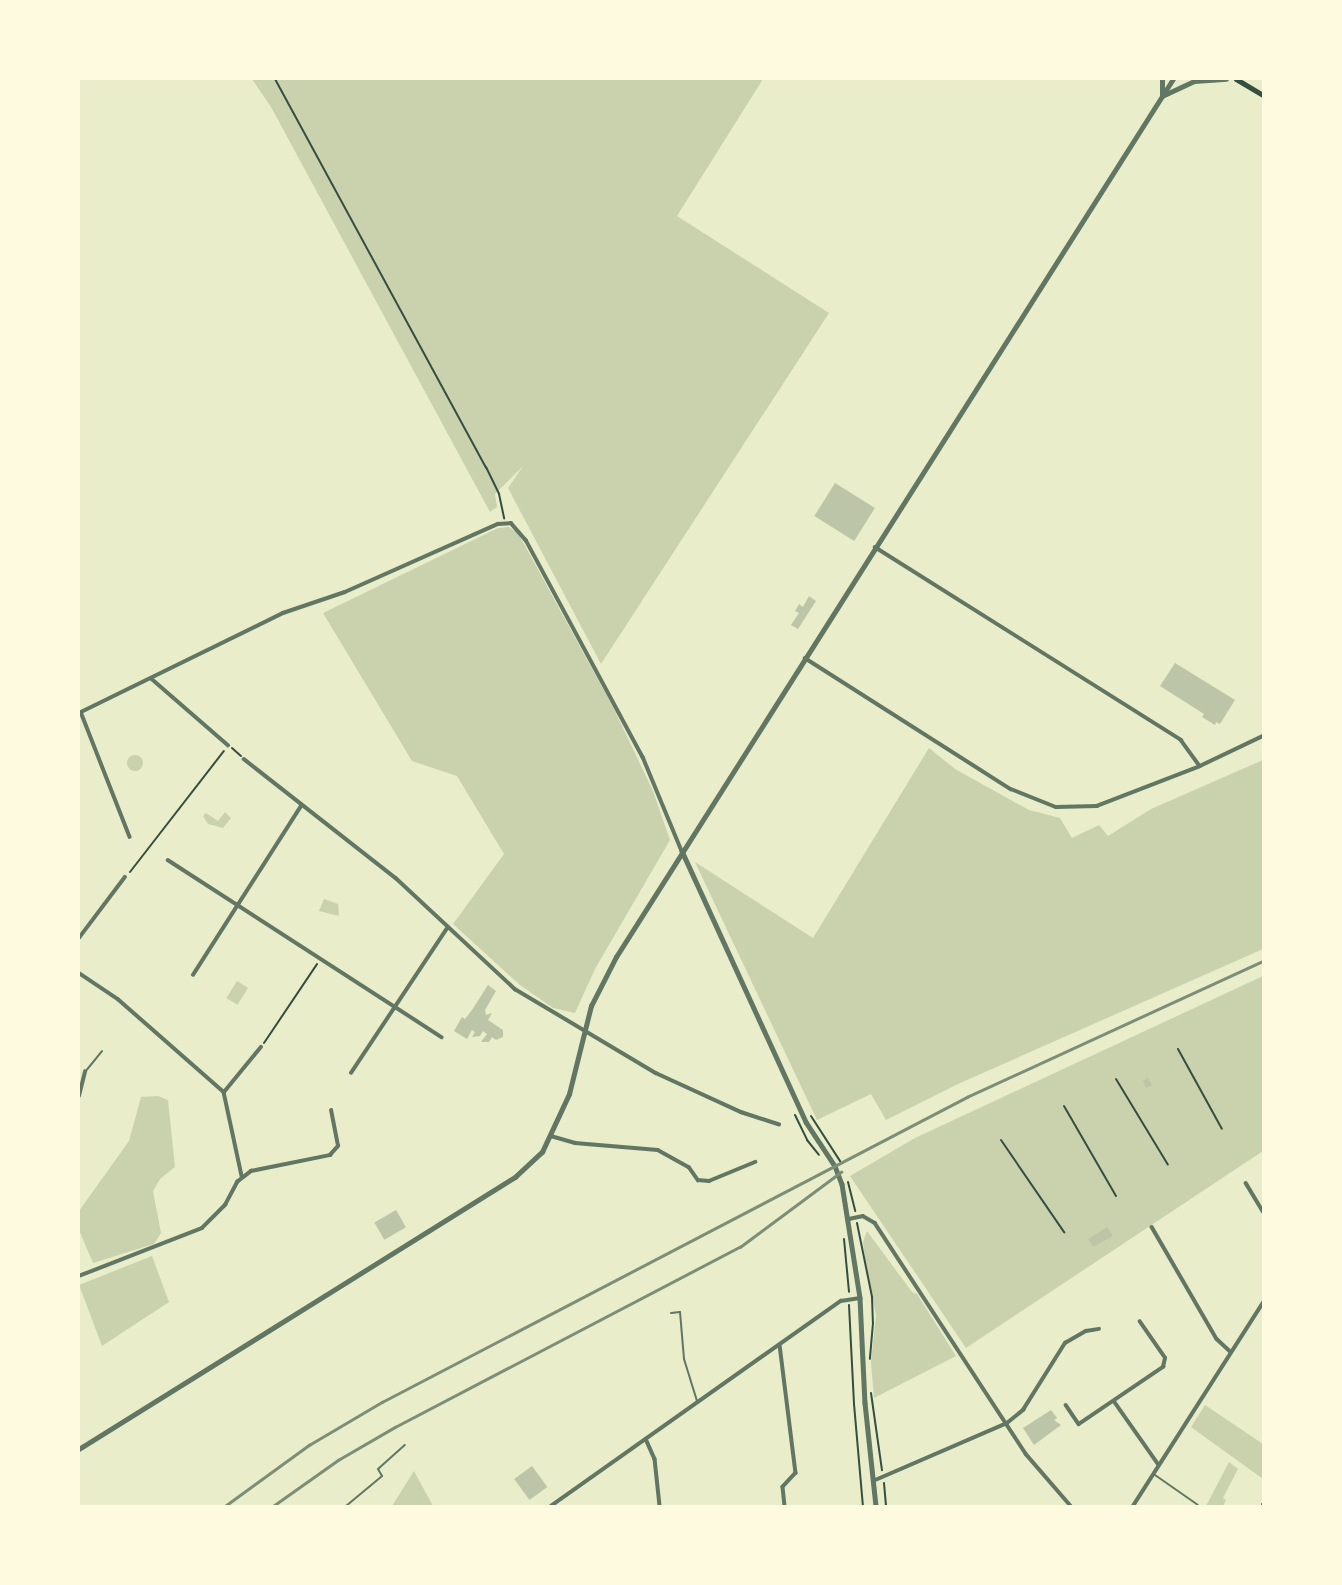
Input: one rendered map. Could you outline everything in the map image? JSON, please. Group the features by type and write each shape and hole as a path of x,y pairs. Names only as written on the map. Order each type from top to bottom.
{"main road":[{"path":"1236,79 1263,95"}],"street":[{"path":"1161,96 1162,79"},
{"path":"79,1448 514,1177 532,1163 551,1136 569,1094 583,1030 604,978 682,850 1173,79"},
{"path":"1161,96 1194,81 1226,79"},
{"path":"130,837 80,713 283,612 345,592 504,522 519,528 643,757 682,850 806,1122 832,1161 842,1184 860,1298 865,1403 876,1506"},
{"path":"875,547 1181,740 1200,766"},
{"path":"805,658 1011,789 1039,803 1071,808 1097,806 1200,766 1263,736"},
{"path":"152,679 228,745"},
{"path":"244,759 396,878 515,989 656,1073 741,1112 779,1124"},
{"path":"193,975 301,806"},
{"path":"168,860 442,1037"},
{"path":"79,938 125,877"},
{"path":"351,1073 448,927"},
{"path":"79,973 118,999 224,1092 242,1176"},
{"path":"224,1092 261,1047"},
{"path":"79,1096 85,1072"},
{"path":"79,1276 202,1228 225,1205 242,1176 251,1171 330,1155 338,1146 331,1111"},
{"path":"551,1136 575,1143 658,1150 689,1167 698,1180 709,1181 755,1162"},
{"path":"1246,1183 1263,1212"},
{"path":"849,1219 868,1218 875,1223 1026,1454 1071,1506"},
{"path":"1152,1227 1217,1339 1231,1352"},
{"path":"551,1506 780,1345 849,1299 860,1298"},
{"path":"1133,1506 1263,1303"},
{"path":"1066,1405 1079,1424 1166,1363 1140,1322"},
{"path":"873,1481 884,1479 993,1427 1007,1423 1023,1410 1065,1343 1086,1331 1099,1329"},
{"path":"780,1345 796,1473 783,1487 785,1506"},
{"path":"1114,1400 1159,1465"},
{"path":"646,1439 655,1460 660,1506"}],"lane":[{"path":"85,1072 102,1051"},
{"path":"671,1313 680,1312 684,1359 698,1404"},
{"path":"346,1506 382,1476 378,1469 405,1445"},
{"path":"1154,1474 1198,1505"}],"path":[{"path":"275,79 486,467 499,494 504,522"},
{"path":"125,877 224,751"},
{"path":"261,1047 320,960"},
{"path":"1178,1049 1222,1129"},
{"path":"1116,1079 1168,1164"},
{"path":"1064,1106 1116,1196"},
{"path":"807,1108 842,1165"},
{"path":"795,1113 807,1140 824,1160"},
{"path":"1001,1140 1064,1232"},
{"path":"847,1177 872,1297 869,1369"},
{"path":"842,1229 850,1283 853,1404 863,1506"},
{"path":"871,1390 886,1506"}],"green space":[{"path":"252,79 763,79 677,216 829,313 601,664 508,488 523,466 495,494 497,507 490,512 271,107"},
{"path":"509,527 518,533 613,707 653,791 670,840 595,969 575,1013 553,1008 520,985 453,924 504,854 457,776 412,761 323,613 498,528"},
{"path":"929,748 955,769 1029,810 1060,818 1072,838 1099,825 1108,836 1151,809 1263,760 1263,949 958,1084 886,1120 871,1094 817,1120 695,862 813,938"},
{"path":"135,755 141,757 141,769 135,771 129,769 127,763 129,757"},
{"path":"225,812 231,818 223,828 208,824 203,816 206,813 218,821"},
{"path":"324,899 338,904 339,916 319,911"},
{"path":"1263,976 1263,1151 966,1348 850,1176 915,1138"},
{"path":"237,981 248,988 237,1005 226,998"},
{"path":"158,1096 168,1100 175,1167 160,1179 153,1191 161,1233 154,1244 93,1263 79,1230 79,1211 129,1141 141,1097"},
{"path":"867,1231 912,1292 917,1294 956,1356 874,1398 871,1362 876,1315 863,1242"},
{"path":"152,1256 169,1302 102,1346 79,1285"},
{"path":"1205,1405 1263,1444 1263,1479 1191,1427"},
{"path":"1229,1462 1238,1469 1223,1498 1226,1500 1223,1506 1206,1506"},
{"path":"414,1471 433,1506 392,1506"}],"building":[{"path":"835,483 875,508 854,541 814,516"},
{"path":"809,596 816,601 798,629 791,625 799,613 795,611 799,604 803,607"},
{"path":"1175,663 1235,700 1220,724 1216,722 1215,725 1202,717 1204,714 1160,686"},
{"path":"488,985 496,991 485,1010 486,1015 492,1013 488,1020 503,1030 503,1037 496,1040 492,1037 489,1042 481,1042 487,1034 483,1031 480,1036 472,1037 475,1032 472,1030 467,1039 454,1031"},
{"path":"1148,1078 1152,1085 1146,1088 1143,1081"},
{"path":"396,1210 406,1227 384,1240 374,1222"},
{"path":"1107,1227 1113,1236 1093,1247 1088,1239"},
{"path":"1051,1410 1057,1418 1054,1420 1061,1425 1034,1445 1023,1428"},
{"path":"532,1466 547,1487 529,1500 514,1479"}],"railway":[{"path":"225,1506 309,1445 382,1402 967,1097 1263,961"},
{"path":"273,1506 338,1460 395,1427 740,1247 841,1172"}]}
